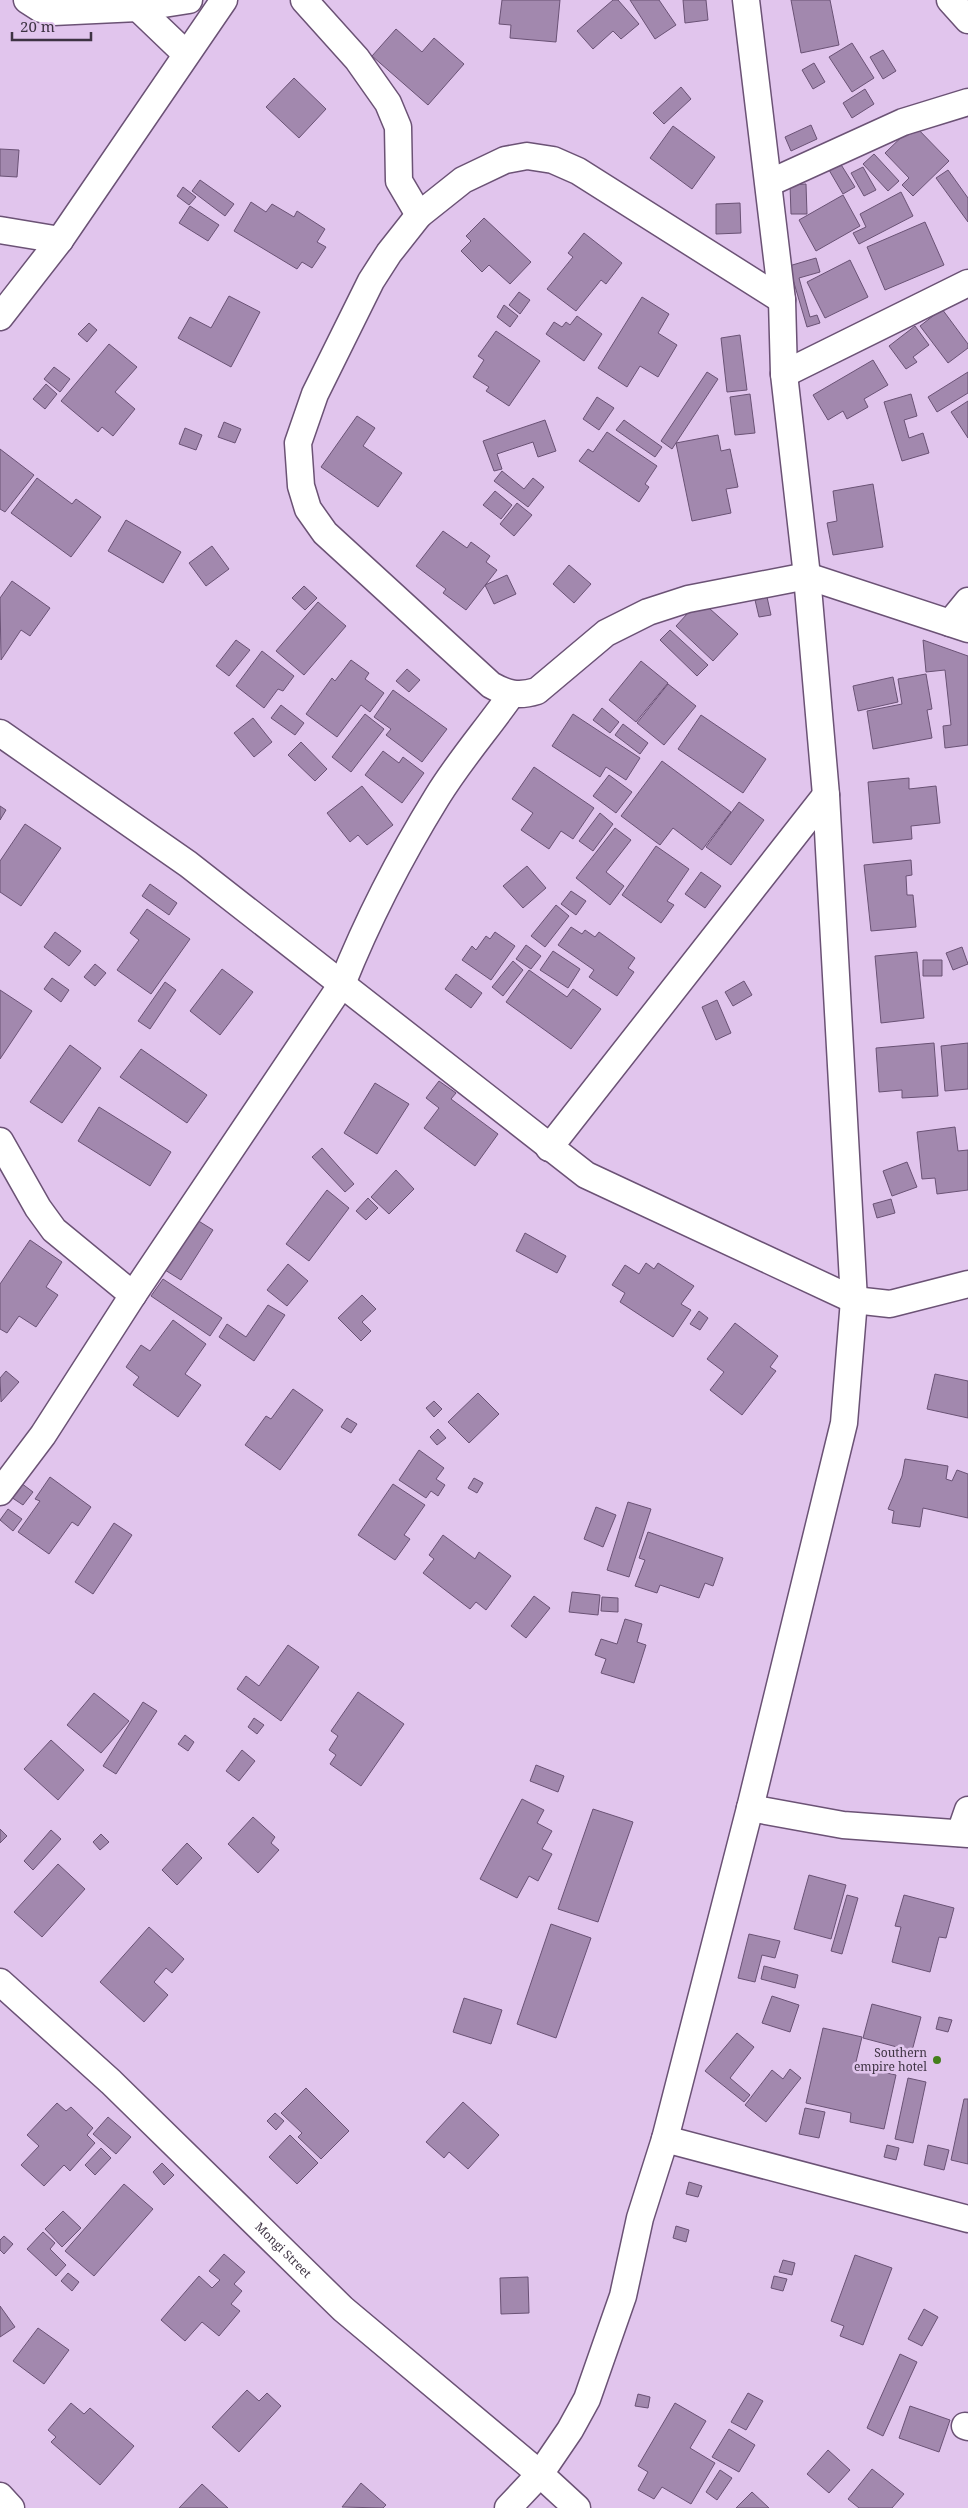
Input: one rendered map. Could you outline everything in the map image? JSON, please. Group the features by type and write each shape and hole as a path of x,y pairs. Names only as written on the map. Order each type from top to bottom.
{"street":[{"path":"27,0 40,9 53,12 138,8 190,0"},
{"path":"0,315 60,240 224,0"},
{"path":"304,0 357,59 388,103 398,126 400,181 419,215"},
{"path":"508,2508 549,2490 570,2430 587,2399 602,2362 623,2296 640,2218 665,2139 750,1808 844,1423 854,1300 826,795 807,576 784,374 782,300 746,0"},
{"path":"950,0 968,20"},
{"path":"138,8 186,54"},
{"path":"769,183 904,122 968,102"},
{"path":"782,300 578,171 553,160 527,156 506,160 463,180 419,215 371,281 316,394 298,443 301,486 308,509 325,534 491,685 511,695 525,695 537,691 606,633 648,612 688,599 807,576 959,626 968,601"},
{"path":"0,230 60,240"},
{"path":"784,374 968,283"},
{"path":"0,1492 43,1435 133,1295 342,984 361,937 389,881 438,796 511,695"},
{"path":"0,733 188,864 549,1148 586,1175 854,1300 890,1304 968,1284"},
{"path":"549,1148 826,795"},
{"path":"0,1140 38,1208 54,1230 133,1295"},
{"path":"750,1808 843,1825 965,1826"},
{"name":"Mongi Street","path":"0,1982 111,2082 343,2309 549,2490 577,2508"},
{"path":"665,2139 968,2219"},
{"path":"0,2496 11,2508"}],"building":[{"path":"502,0 560,0 556,42 510,38 511,25 499,24"},
{"path":"613,0 618,0 639,24 621,39 613,31 593,49 577,31"},
{"path":"630,0 659,0 676,25 655,39"},
{"path":"683,0 706,0 708,20 685,23"},
{"path":"791,0 830,0 839,45 801,53"},
{"path":"396,29 422,52 434,38 464,64 428,105 372,56"},
{"path":"852,43 874,78 852,92 829,57"},
{"path":"883,50 896,71 883,79 870,57"},
{"path":"814,63 825,82 813,89 802,70"},
{"path":"294,78 326,109 299,138 266,107"},
{"path":"681,87 691,99 664,124 653,113"},
{"path":"865,89 874,104 852,118 843,103"},
{"path":"811,125 817,139 791,151 785,137"},
{"path":"914,125 949,161 913,196 902,185 909,178 885,153"},
{"path":"673,126 715,157 692,189 650,158"},
{"path":"0,149 19,150 17,177 0,176"},
{"path":"874,154 899,181 888,191 863,164"},
{"path":"840,163 855,187 843,194 829,170"},
{"path":"863,167 876,190 864,196 851,173"},
{"path":"948,170 968,198 968,222 936,178"},
{"path":"200,180 234,204 225,216 192,191"},
{"path":"806,184 807,214 791,214 790,185"},
{"path":"183,187 196,197 189,205 177,196"},
{"path":"901,192 913,216 859,244 853,233 866,227 860,214"},
{"path":"843,195 860,226 816,251 799,220"},
{"path":"251,202 266,212 272,204 294,217 297,211 325,229 317,242 326,247 312,268 302,262 297,269 234,231"},
{"path":"740,203 741,233 716,234 716,204"},
{"path":"190,206 219,225 208,241 179,223"},
{"path":"484,218 531,262 510,284 489,265 482,272 461,251 471,241 466,236"},
{"path":"925,222 944,265 885,290 867,247"},
{"path":"584,233 622,263 606,284 601,280 576,311 547,289 573,257 568,253"},
{"path":"816,258 820,272 799,278 810,317 817,315 820,323 807,327 789,266"},
{"path":"850,260 868,297 825,318 807,282"},
{"path":"519,292 530,300 520,314 509,305"},
{"path":"229,296 260,312 231,367 178,338 190,317 211,328"},
{"path":"642,297 669,314 658,333 677,345 658,377 640,366 627,387 598,368"},
{"path":"504,305 518,316 510,327 497,317"},
{"path":"942,309 968,344 968,348 948,363 920,326"},
{"path":"577,316 602,334 584,361 546,334 554,322 562,327 566,322 570,325"},
{"path":"89,323 97,330 87,342 78,334"},
{"path":"915,326 929,345 913,357 917,362 906,369 889,346"},
{"path":"496,331 540,361 509,406 486,391 489,387 473,377 484,360 478,356"},
{"path":"740,335 747,390 727,392 721,338"},
{"path":"109,344 137,367 115,392 135,409 113,436 102,427 98,432 61,401"},
{"path":"873,360 888,385 864,399 868,407 847,419 843,411 828,420 813,395"},
{"path":"54,367 70,379 60,392 44,379"},
{"path":"707,372 718,379 672,449 661,441"},
{"path":"968,372 968,393 937,412 928,397"},
{"path":"46,384 57,394 45,409 33,399"},
{"path":"750,394 755,433 735,435 730,397"},
{"path":"911,394 917,416 904,420 909,438 923,433 929,453 902,461 884,402"},
{"path":"597,397 614,408 599,430 583,419"},
{"path":"968,401 968,438 951,412"},
{"path":"357,416 375,428 363,446 402,473 378,507 321,467"},
{"path":"545,420 556,451 538,457 533,442 497,454 502,469 494,471 483,441"},
{"path":"624,420 662,447 655,457 616,430"},
{"path":"224,422 241,429 235,443 218,437"},
{"path":"185,428 202,435 196,450 179,444"},
{"path":"607,432 657,466 645,484 649,487 639,502 579,461 588,449 593,452"},
{"path":"718,435 721,451 730,449 738,487 726,489 731,513 692,521 676,443"},
{"path":"0,449 34,475 5,512 0,509"},
{"path":"502,471 524,489 533,478 544,487 528,507 494,481"},
{"path":"37,478 72,504 76,499 101,517 71,557 11,513"},
{"path":"873,484 883,547 833,555 827,523 837,521 833,491"},
{"path":"495,491 512,505 501,519 483,505"},
{"path":"517,503 532,515 514,536 500,524"},
{"path":"126,520 181,552 163,583 108,551"},
{"path":"443,531 467,548 471,542 490,556 486,562 497,570 466,610 443,593 446,589 416,566"},
{"path":"212,546 229,569 206,586 189,563"},
{"path":"569,565 591,584 574,603 553,584"},
{"path":"507,575 516,594 494,604 485,585"},
{"path":"12,581 50,608 30,636 21,630 1,660 0,598"},
{"path":"304,586 317,598 305,610 292,598"},
{"path":"767,597 771,615 759,617 755,600"},
{"path":"700,600 738,634 713,661 676,626"},
{"path":"318,602 346,626 304,675 276,651"},
{"path":"670,630 708,665 697,676 660,640"},
{"path":"236,640 250,650 229,676 216,666"},
{"path":"923,640 968,656 968,745 945,748 943,726 951,725 945,670 926,672"},
{"path":"262,651 294,676 283,691 278,689 264,708 236,686"},
{"path":"351,660 369,673 365,679 384,693 370,712 361,705 337,737 306,714 332,678 335,681"},
{"path":"641,661 668,683 636,722 609,700"},
{"path":"407,669 420,680 409,692 396,681"},
{"path":"926,674 932,709 927,710 932,738 873,749 867,711 902,704 898,679"},
{"path":"893,677 898,702 858,711 853,686"},
{"path":"668,684 696,706 664,745 637,723"},
{"path":"393,690 447,729 422,762 386,735 391,729 374,717"},
{"path":"281,705 304,723 295,735 271,718"},
{"path":"602,708 619,722 610,733 593,720"},
{"path":"365,714 384,729 351,772 332,757"},
{"path":"573,714 640,758 626,780 606,767 600,777 552,746"},
{"path":"701,715 766,759 743,793 678,749"},
{"path":"253,718 272,742 254,757 234,733"},
{"path":"623,724 648,743 640,754 615,735"},
{"path":"301,742 327,769 315,781 288,755"},
{"path":"383,751 399,763 403,757 424,773 402,803 365,775"},
{"path":"662,761 731,812 702,850 673,828 660,845 621,816"},
{"path":"534,767 594,808 573,839 561,831 549,849 521,830 533,813 512,799"},
{"path":"609,775 632,792 616,813 593,796"},
{"path":"909,778 909,789 936,786 940,823 911,826 912,839 873,843 868,782"},
{"path":"362,786 393,825 367,845 358,835 350,842 327,813"},
{"path":"739,802 764,820 731,865 706,847"},
{"path":"0,806 6,810 0,820"},
{"path":"600,813 613,824 593,851 579,841"},
{"path":"25,824 61,848 21,906 0,892 0,861"},
{"path":"615,828 631,840 606,872 624,886 610,905 576,878"},
{"path":"656,846 689,869 667,901 674,905 661,923 622,895"},
{"path":"911,860 912,875 906,876 907,895 913,895 916,927 871,931 864,865"},
{"path":"527,866 546,888 523,908 503,886"},
{"path":"701,872 721,886 705,908 685,894"},
{"path":"150,884 177,903 169,915 142,896"},
{"path":"571,891 586,901 576,915 561,904"},
{"path":"556,905 569,916 545,947 531,936"},
{"path":"147,909 190,939 151,994 117,970 139,940 130,933"},
{"path":"571,927 582,934 585,930 595,937 599,932 635,958 628,968 634,972 617,996 589,977 594,970 558,945"},
{"path":"55,932 81,951 69,966 44,947"},
{"path":"495,932 515,946 491,980 462,960 472,946 476,950 486,936 490,939"},
{"path":"526,945 541,956 531,969 516,959"},
{"path":"962,947 968,964 953,970 946,953"},
{"path":"553,951 580,969 568,988 540,970"},
{"path":"917,952 924,1018 881,1023 875,956"},
{"path":"923,960 942,960 942,976 923,976"},
{"path":"513,961 523,970 503,996 492,987"},
{"path":"95,964 106,973 95,986 84,977"},
{"path":"222,969 253,992 220,1035 190,1011"},
{"path":"529,970 567,997 573,989 601,1009 571,1049 506,1002"},
{"path":"456,974 482,993 471,1008 445,989"},
{"path":"52,978 69,990 61,1002 44,989"},
{"path":"744,981 752,995 733,1006 725,992"},
{"path":"165,982 176,990 150,1029 138,1021"},
{"path":"0,990 32,1011 0,1059"},
{"path":"717,1000 731,1033 716,1040 702,1007"},
{"path":"934,1043 938,1096 902,1098 902,1090 879,1092 876,1048"},
{"path":"968,1043 968,1089 945,1091 941,1046"},
{"path":"70,1045 101,1068 62,1123 30,1102"},
{"path":"141,1049 207,1095 187,1123 120,1077"},
{"path":"439,1081 456,1093 451,1099 498,1134 475,1166 424,1128 439,1108 426,1098"},
{"path":"375,1083 409,1104 377,1154 344,1133"},
{"path":"99,1107 171,1152 150,1186 78,1141"},
{"path":"955,1127 958,1151 968,1150 968,1190 937,1194 935,1178 922,1179 917,1132"},
{"path":"322,1148 354,1184 345,1192 312,1157"},
{"path":"907,1162 917,1187 892,1196 883,1171"},
{"path":"396,1170 414,1189 389,1214 371,1197"},
{"path":"327,1190 349,1208 309,1261 286,1244"},
{"path":"368,1198 378,1208 366,1220 356,1211"},
{"path":"891,1199 895,1213 877,1218 873,1204"},
{"path":"197,1220 213,1230 181,1280 165,1270"},
{"path":"525,1233 566,1256 557,1273 516,1251"},
{"path":"30,1240 62,1262 46,1287 58,1295 36,1327 19,1316 7,1333 0,1329 0,1284"},
{"path":"646,1263 654,1269 658,1263 694,1286 681,1304 691,1310 673,1337 620,1302 625,1293 612,1285 625,1265 639,1274"},
{"path":"288,1264 308,1281 287,1306 267,1290"},
{"path":"163,1279 222,1318 210,1336 151,1296"},
{"path":"362,1295 376,1309 362,1322 371,1331 361,1341 338,1318"},
{"path":"268,1305 285,1315 254,1361 219,1337 227,1324 246,1337"},
{"path":"699,1311 708,1318 700,1330 690,1324"},
{"path":"173,1320 206,1344 185,1374 201,1385 178,1417 133,1385 139,1377 126,1367 141,1345 150,1351"},
{"path":"735,1323 778,1356 770,1367 776,1371 742,1415 710,1390 724,1372 707,1359"},
{"path":"6,1371 19,1382 1,1402 0,1378"},
{"path":"935,1374 968,1381 968,1418 927,1409"},
{"path":"293,1389 323,1410 280,1470 245,1445 266,1416 271,1419"},
{"path":"478,1393 499,1414 469,1443 448,1422"},
{"path":"434,1401 442,1409 434,1417 426,1408"},
{"path":"347,1418 357,1424 351,1433 341,1427"},
{"path":"438,1429 446,1438 437,1445 430,1437"},
{"path":"419,1450 444,1468 436,1479 445,1485 438,1496 431,1491 426,1498 399,1480"},
{"path":"905,1459 948,1466 946,1479 952,1481 957,1470 968,1474 968,1518 923,1508 920,1527 892,1523 894,1511 888,1509 902,1476"},
{"path":"50,1477 91,1507 78,1526 72,1522 49,1554 18,1532 40,1501 35,1499"},
{"path":"474,1478 483,1483 477,1493 468,1488"},
{"path":"21,1483 33,1492 23,1505 11,1497"},
{"path":"393,1484 425,1505 404,1535 410,1539 395,1560 358,1535"},
{"path":"628,1502 651,1509 629,1577 607,1570"},
{"path":"596,1507 616,1515 603,1547 584,1539"},
{"path":"8,1509 22,1519 13,1531 0,1520"},
{"path":"114,1523 132,1535 93,1594 75,1582"},
{"path":"648,1532 723,1558 713,1586 705,1583 699,1598 660,1585 657,1593 635,1586 645,1560 639,1558"},
{"path":"443,1535 475,1559 479,1552 511,1576 486,1610 476,1602 470,1609 423,1573 434,1559 429,1555"},
{"path":"572,1592 600,1595 598,1615 569,1612"},
{"path":"534,1596 550,1608 526,1638 511,1626"},
{"path":"602,1597 618,1598 618,1612 601,1611"},
{"path":"625,1619 642,1624 637,1642 646,1645 634,1683 601,1673 606,1659 595,1655 601,1639 617,1644"},
{"path":"288,1645 319,1667 281,1721 237,1689 246,1676 259,1686"},
{"path":"358,1692 404,1724 361,1786 330,1764 336,1755 329,1750 338,1736 331,1731"},
{"path":"94,1693 129,1721 101,1753 67,1725"},
{"path":"143,1702 157,1711 116,1774 103,1766"},
{"path":"254,1718 264,1725 257,1734 248,1727"},
{"path":"185,1735 194,1742 188,1751 178,1744"},
{"path":"51,1740 84,1770 58,1800 24,1769"},
{"path":"242,1750 255,1761 239,1781 226,1771"},
{"path":"536,1765 564,1776 558,1792 530,1781"},
{"path":"522,1799 544,1810 537,1823 552,1831 542,1849 552,1854 538,1881 529,1876 517,1898 480,1879"},
{"path":"593,1809 633,1822 598,1922 558,1909"},
{"path":"253,1817 275,1837 271,1843 279,1850 258,1873 228,1844"},
{"path":"0,1829 7,1836 0,1843"},
{"path":"51,1830 61,1839 33,1870 24,1861"},
{"path":"101,1834 109,1842 100,1850 93,1842"},
{"path":"187,1843 202,1858 177,1885 162,1870"},
{"path":"58,1864 85,1889 42,1937 14,1912"},
{"path":"809,1875 846,1885 831,1939 794,1929"},
{"path":"847,1895 858,1898 842,1954 831,1951"},
{"path":"904,1895 954,1908 946,1938 939,1937 930,1972 892,1962 901,1927 895,1926"},
{"path":"551,1924 591,1938 556,2038 517,2024"},
{"path":"149,1927 184,1959 172,1973 166,1968 154,1982 168,1995 144,2022 100,1982"},
{"path":"749,1934 780,1941 775,1958 762,1955 755,1982 738,1978"},
{"path":"764,1966 798,1975 795,1988 761,1979"},
{"path":"772,1996 799,2005 790,2032 762,2023"},
{"path":"464,1998 502,2010 491,2044 453,2032"},
{"path":"872,2004 921,2017 912,2051 863,2038"},
{"path":"939,2017 952,2020 948,2032 936,2029"},
{"path":"823,2028 862,2037 855,2066 896,2075 884,2129 850,2122 851,2113 806,2103"},
{"path":"737,2033 754,2047 730,2078 750,2095 744,2102 705,2071"},
{"path":"790,2069 801,2078 766,2122 745,2105 772,2070 783,2079"},
{"path":"908,2078 926,2082 913,2143 895,2139"},
{"path":"306,2088 349,2131 321,2159 298,2137 302,2133 281,2113"},
{"path":"964,2099 968,2099 968,2164 951,2160"},
{"path":"463,2102 499,2135 468,2169 449,2152 444,2158 426,2142"},
{"path":"57,2103 66,2111 71,2107 93,2128 87,2135 95,2143 70,2171 64,2165 44,2186 21,2165 39,2146 27,2135"},
{"path":"805,2108 825,2112 819,2138 799,2134"},
{"path":"275,2113 284,2121 276,2130 267,2121"},
{"path":"108,2117 131,2137 116,2154 93,2134"},
{"path":"290,2135 318,2163 297,2184 269,2157"},
{"path":"887,2145 899,2148 896,2160 884,2157"},
{"path":"928,2145 949,2150 944,2170 924,2165"},
{"path":"101,2148 111,2158 95,2175 85,2165"},
{"path":"162,2163 174,2175 164,2185 153,2172"},
{"path":"689,2182 702,2186 698,2197 686,2194"},
{"path":"124,2184 153,2209 94,2276 65,2251"},
{"path":"63,2211 81,2228 62,2247 45,2229"},
{"path":"676,2226 689,2230 686,2242 673,2238"},
{"path":"43,2232 55,2243 50,2249 66,2265 56,2276 27,2249"},
{"path":"4,2236 13,2244 4,2254 0,2250 0,2240"},
{"path":"224,2254 245,2272 234,2284 242,2291 231,2304 240,2311 219,2336 202,2322 185,2341 161,2320 199,2276 212,2288 220,2280 209,2271"},
{"path":"855,2255 892,2268 863,2345 840,2336 844,2326 831,2321"},
{"path":"783,2260 795,2263 792,2275 779,2272"},
{"path":"68,2273 79,2282 72,2291 61,2281"},
{"path":"774,2276 787,2279 783,2291 771,2288"},
{"path":"528,2277 529,2313 501,2314 500,2278"},
{"path":"0,2306 15,2327 0,2337"},
{"path":"924,2309 938,2317 922,2346 908,2339"},
{"path":"38,2328 69,2350 44,2384 13,2361"},
{"path":"900,2354 917,2362 883,2436 867,2428"},
{"path":"247,2390 259,2401 267,2393 281,2406 239,2452 212,2427"},
{"path":"748,2393 763,2401 746,2430 731,2422"},
{"path":"638,2394 650,2397 648,2408 635,2406"},
{"path":"71,2403 84,2414 90,2408 134,2446 100,2485 51,2442 56,2437 48,2430"},
{"path":"675,2403 706,2421 690,2448 715,2463 691,2504 662,2487 654,2499 638,2490 648,2472 638,2466"},
{"path":"910,2406 950,2420 939,2452 899,2438"},
{"path":"729,2429 755,2445 739,2472 712,2457"},
{"path":"828,2450 850,2470 829,2493 807,2474"},
{"path":"872,2469 904,2494 892,2508 859,2508 848,2499"},
{"path":"720,2470 732,2478 717,2500 706,2492"},
{"path":"361,2483 386,2505 383,2508 342,2507"},
{"path":"202,2484 228,2508 179,2508"},
{"path":"752,2492 769,2508 736,2508"}],"place":[{"name":"Southern empire hotel","path":"937,2060"}]}
